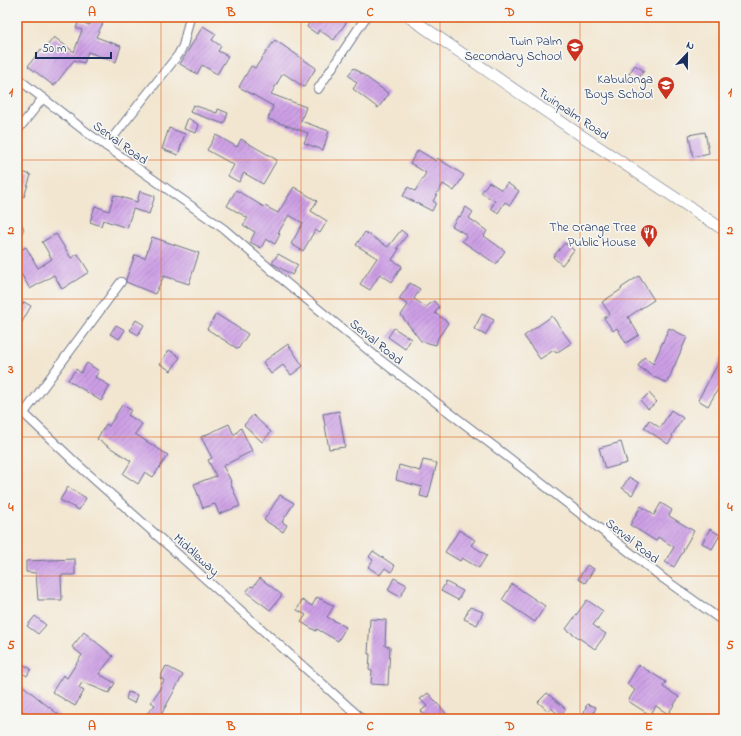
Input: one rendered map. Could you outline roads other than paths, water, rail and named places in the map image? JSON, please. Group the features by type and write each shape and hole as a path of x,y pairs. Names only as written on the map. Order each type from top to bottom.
{"main road":[{"name":"Twinpalm Road","path":"409,17 570,128 724,230"}],"street":[{"path":"106,146 178,55 183,46 190,17"},
{"path":"318,89 366,17"},
{"name":"Serval Road","path":"17,78 106,146 224,229 378,359 504,454 658,575 724,622"},
{"path":"17,131 44,98"},
{"path":"24,413 121,282"},
{"name":"Middleway","path":"17,407 76,463 362,719"}],"place":[{"name":"Twin Palm Secondary School","path":"575,62"},
{"name":"Kabulonga Boys School","path":"666,100"},
{"name":"The Orange Tree Public House","path":"649,248"}]}
